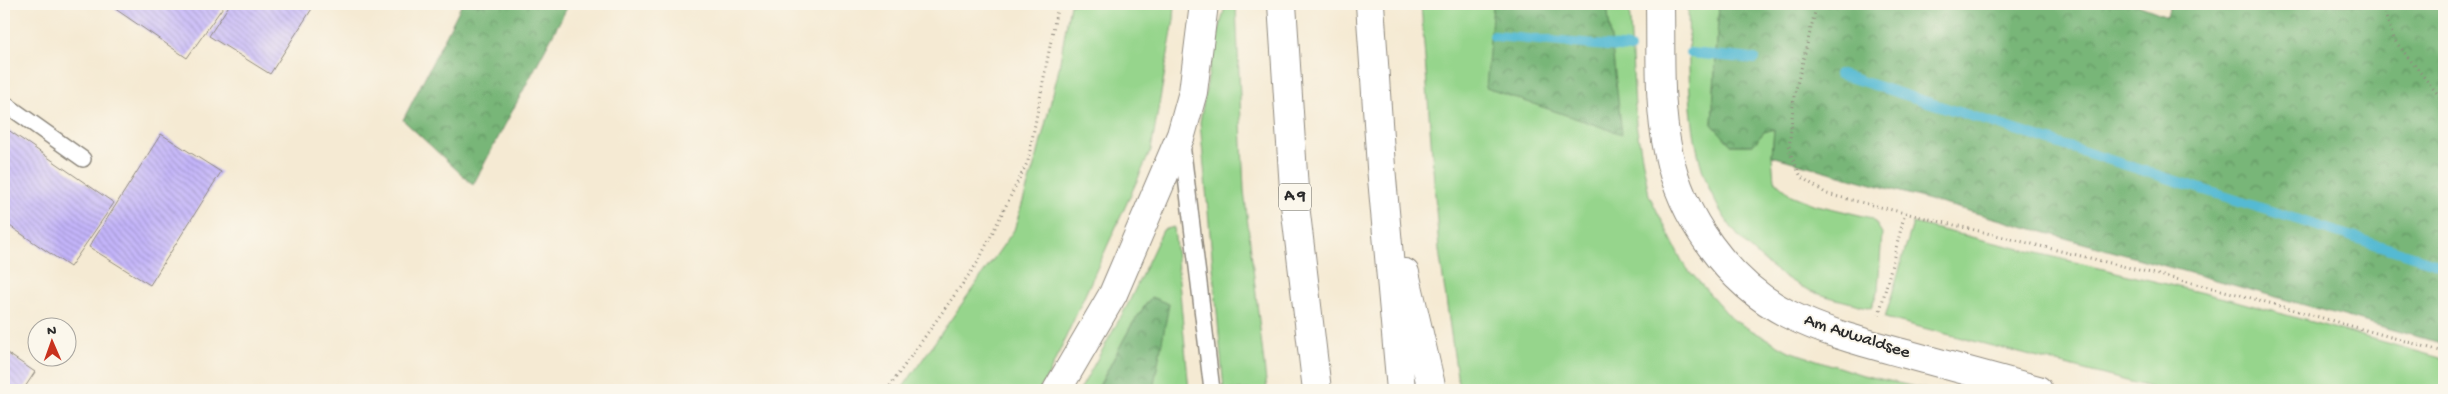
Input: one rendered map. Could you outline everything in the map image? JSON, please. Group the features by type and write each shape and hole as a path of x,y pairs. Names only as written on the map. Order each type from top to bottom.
{"main road":[{"path":"1057,390 1113,294 1181,135 1193,92 1204,4"},
{"name":"A 9","path":"1282,4 1296,205 1316,390"},
{"path":"1370,4 1380,167 1401,390"},
{"name":"Am Auwaldsee","path":"1660,4 1662,106 1668,152 1680,191 1699,229 1724,263 1755,292 1787,313 1834,334 2038,390"},
{"path":"1380,167 1432,390"}],"lane":[{"path":"4,103 83,159"},
{"path":"1181,135 1212,390"}],"path":[{"path":"886,390 978,262 1028,161 1058,4"},
{"path":"1817,4 1794,97 1789,150 1801,177 1827,194 2237,294 2444,352"},
{"path":"2381,4 2395,41 2444,102"},
{"path":"1872,344 1905,213"}],"green space":[{"path":"462,4 569,4 473,185 403,120"},
{"path":"1070,4 1175,4 1174,20 1151,150 1049,374 1039,390 901,390 1014,230 1038,153 1058,73"},
{"path":"1421,4 1629,4 1636,124 1649,195 1684,265 1733,320 1789,351 1863,375 1928,390 1459,390 1439,250"},
{"path":"1493,4 1607,4 1622,134 1486,88"},
{"path":"1688,4 1719,4 1712,124 1731,145 1753,145 1764,132 1774,129 1772,156 1774,180 1791,195 1813,204 1872,218 1882,233 1878,290 1871,308 1816,293 1800,286 1769,266 1732,228 1714,200 1702,170 1695,138 1689,72"},
{"path":"1719,4 2135,4 2167,16 2170,4 2444,4 2444,344 1772,156 1774,129 1764,132 1753,145 1731,145 1712,124"},
{"path":"1236,5 1244,190 1267,390 1224,390 1200,122 1211,61 1225,7"},
{"path":"1913,223 2236,301 2444,359 2444,390 2156,390 1885,318"},
{"path":"1174,227 1189,390 1153,390 1155,374 1151,297 1131,326 1097,390 1080,390 1129,302 1163,230"},
{"path":"1151,297 1169,304 1153,390 1097,390 1131,326"}],"building":[{"path":"108,4 225,4 187,58"},
{"path":"230,4 315,4 270,74 209,36"},
{"path":"4,127 114,203 70,267 4,222"},
{"path":"161,134 221,172 150,285 89,247"},
{"path":"4,351 35,372 23,390 4,390"}],"waterway":[{"path":"1494,36 1630,48"},
{"path":"1690,53 1755,59"},
{"path":"1839,74 2444,266"}]}
